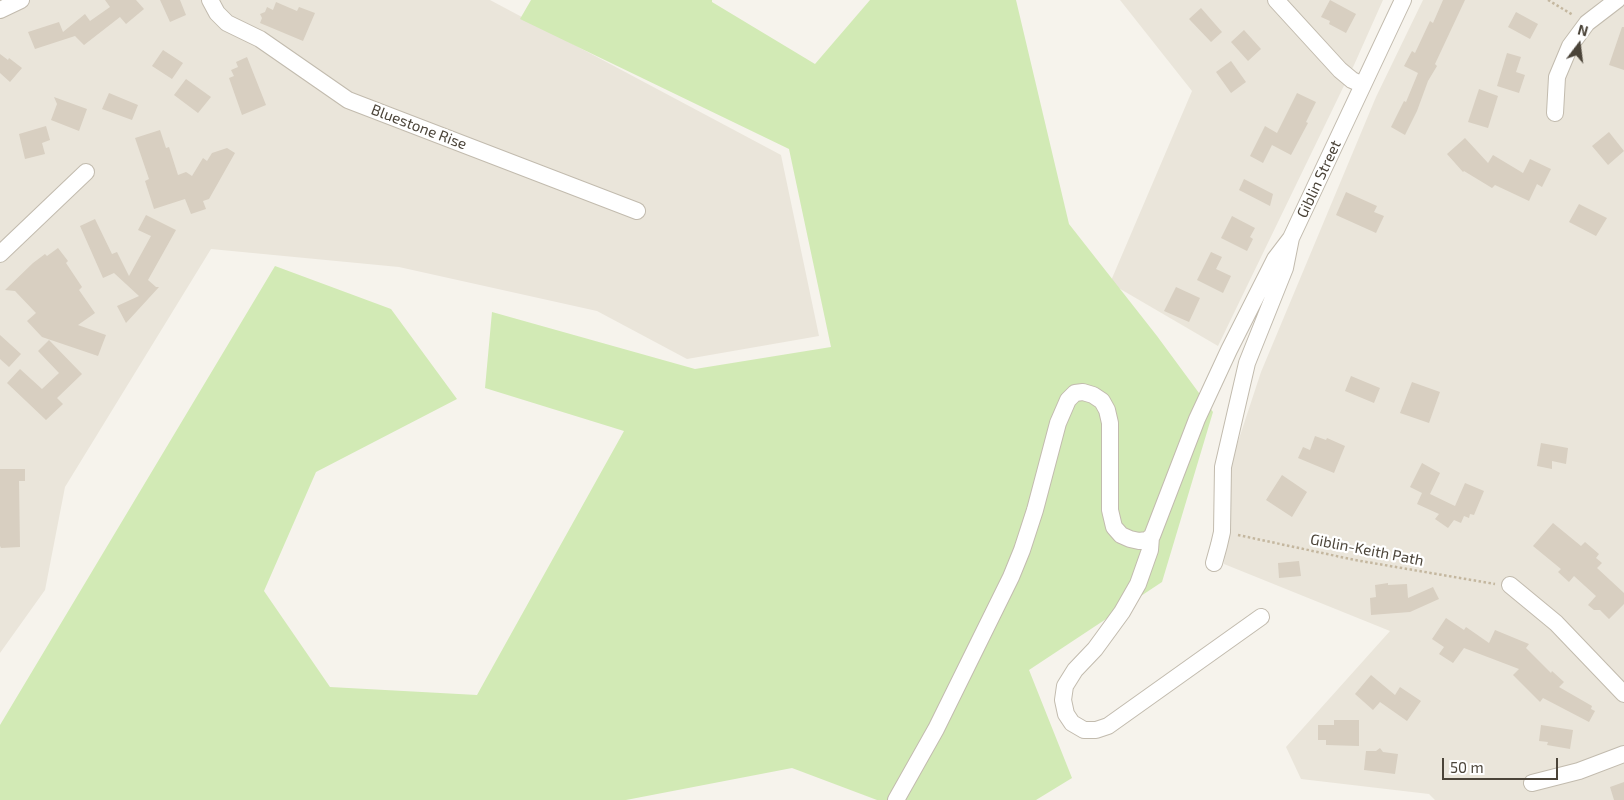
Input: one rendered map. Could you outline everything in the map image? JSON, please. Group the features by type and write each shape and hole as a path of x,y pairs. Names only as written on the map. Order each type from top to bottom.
{"street":[{"path":"0,10 21,0"},
{"path":"1276,0 1340,70 1352,80 1363,85"},
{"name":"Giblin Street","path":"1214,563 1220,546 1222,532 1223,467 1247,363 1285,268 1292,238 1403,0"},
{"path":"1555,113 1557,77 1570,46 1587,23 1617,0"},
{"name":"Bluestone Rise","path":"214,7 227,23 260,39 348,100 637,211"},
{"path":"0,254 86,172"},
{"path":"1261,617 1108,726 1096,730 1084,730 1072,723 1066,714 1063,700 1065,686 1075,670 1095,648 1122,612 1138,584 1150,550 1151,537 1197,419 1275,259 1292,238"},
{"path":"896,800 941,720 1011,577 1035,510 1062,411 1068,400 1075,393 1084,392 1093,395 1102,401 1107,410 1110,423 1110,510 1114,527 1122,535 1130,539 1139,541 1151,537"},
{"path":"1510,585 1556,623 1624,694"},
{"path":"1532,783 1579,771 1624,754"}],"path":[{"path":"1548,0 1587,23"},
{"name":"Giblin-Keith Path","path":"1222,532 1355,560 1484,583 1510,585"}],"shaded area":[{"path":"0,0 490,0 781,155 819,336 687,359 597,311 399,267 211,249 65,487 45,590 0,653"},
{"path":"1120,0 1383,0 1354,65 1218,346 1110,283 1192,91"},
{"path":"1423,0 1624,0 1624,800 1435,800 1429,794 1301,779 1286,747 1390,631 1224,564 1230,466 1261,372 1376,97"}],"green space":[{"path":"531,0 712,0 712,2 815,64 870,0 1016,0 1069,224 1157,336 1213,412 1162,582 1029,670 1072,778 1036,800 877,800 792,768 626,800 0,800 0,725 275,266 391,309 457,399 316,472 264,591 330,687 477,695 624,431 485,388 492,312 695,369 831,347 789,149 520,19"}],"building":[{"path":"105,0 136,0 144,9 126,24 120,17 84,45 75,36 35,49 28,32 59,22 63,32 85,14 90,21 110,7"},
{"path":"160,0 180,0 186,15 170,22"},
{"path":"1330,0 1356,14 1346,33 1329,24 1330,21 1321,17"},
{"path":"1443,0 1465,0 1405,135 1391,127 1404,101 1406,102 1418,73 1404,66 1412,51 1415,53 1430,21 1433,23"},
{"path":"276,2 297,11 299,7 315,13 303,41 260,23 262,18 260,14 265,12 267,7 273,10"},
{"path":"1201,8 1222,32 1211,42 1189,19"},
{"path":"1516,12 1538,24 1530,39 1508,27"},
{"path":"1622,27 1624,27 1624,70 1609,65"},
{"path":"1244,30 1261,49 1248,61 1231,42"},
{"path":"163,50 183,63 172,79 152,66"},
{"path":"1507,53 1521,57 1516,72 1525,75 1519,93 1497,86"},
{"path":"0,54 22,68 10,82 0,73"},
{"path":"247,57 266,105 242,115 229,78 234,76 231,70 238,67 236,62"},
{"path":"1231,61 1246,82 1231,93 1216,72"},
{"path":"186,79 211,97 198,113 174,95"},
{"path":"1479,89 1498,96 1488,128 1468,122"},
{"path":"109,93 138,105 132,120 102,109"},
{"path":"1297,93 1316,102 1306,122 1308,123 1291,155 1272,145 1263,163 1250,156 1265,126 1277,133"},
{"path":"54,97 87,109 79,131 51,120 57,104"},
{"path":"46,126 50,140 42,143 45,154 25,159 19,134"},
{"path":"160,130 166,148 169,147 178,175 186,172 192,176 203,158 207,161 212,153 227,148 235,153 209,199 203,201 206,209 191,214 185,199 154,209 145,181 149,179 135,138"},
{"path":"1609,132 1624,151 1608,165 1592,146"},
{"path":"1465,138 1488,163 1493,155 1523,173 1530,159 1551,169 1542,187 1537,184 1529,201 1495,185 1492,188 1463,172 1447,154"},
{"path":"1244,179 1273,194 1270,206 1239,190"},
{"path":"1346,192 1377,206 1374,212 1384,216 1376,233 1336,215"},
{"path":"1579,204 1607,218 1596,236 1569,222"},
{"path":"146,215 176,230 148,280 156,287 159,287 126,323 117,306 139,296 114,273 103,278 80,226 95,219 112,254 117,252 129,276 151,236 138,230"},
{"path":"1232,216 1255,228 1250,237 1253,239 1247,251 1221,238"},
{"path":"58,248 68,261 66,263 82,287 79,290 95,313 78,325 106,335 98,356 42,337 27,321 36,313 15,291 5,290 33,263 45,254 47,256"},
{"path":"1211,252 1222,257 1216,269 1231,276 1223,293 1197,280"},
{"path":"1176,287 1200,298 1189,322 1164,311"},
{"path":"0,335 21,354 9,367 0,359"},
{"path":"49,340 82,374 57,398 63,404 46,420 7,383 20,369 42,389 59,373 38,351"},
{"path":"1351,376 1380,388 1374,403 1345,391"},
{"path":"1412,382 1440,392 1429,423 1400,413"},
{"path":"1315,436 1326,440 1327,438 1345,446 1334,473 1298,458 1303,447 1310,450"},
{"path":"1541,443 1568,448 1566,464 1552,461 1552,469 1537,466"},
{"path":"1422,463 1440,473 1430,494 1455,506 1465,483 1484,491 1474,515 1470,514 1469,518 1464,516 1461,523 1454,520 1448,528 1435,519 1439,514 1417,504 1422,493 1410,487"},
{"path":"0,469 25,469 25,481 19,481 20,547 1,548 0,546"},
{"path":"1282,475 1307,492 1292,517 1266,500"},
{"path":"1553,523 1581,546 1585,542 1599,554 1596,558 1602,563 1597,568 1624,593 1624,604 1609,619 1600,610 1594,610 1588,605 1596,596 1574,576 1569,582 1558,572 1561,569 1533,546"},
{"path":"1299,561 1301,576 1279,578 1278,563"},
{"path":"1388,583 1388,585 1407,584 1408,598 1433,587 1439,599 1410,612 1371,615 1370,598 1376,597 1375,585"},
{"path":"1446,618 1464,630 1466,627 1489,643 1495,630 1529,644 1526,648 1551,673 1552,671 1564,682 1559,687 1592,706 1591,709 1595,711 1589,722 1543,698 1540,702 1513,675 1519,669 1464,648 1453,663 1439,654 1444,647 1432,639"},
{"path":"1371,675 1395,695 1400,687 1421,701 1407,721 1380,702 1373,710 1355,694"},
{"path":"1334,720 1359,720 1359,746 1326,745 1326,740 1318,740 1318,725 1334,725"},
{"path":"1541,725 1573,730 1570,749 1547,745 1548,742 1539,741"},
{"path":"1380,748 1383,752 1398,754 1395,774 1364,770 1366,751 1376,751"},
{"path":"1624,782 1624,800 1614,800 1610,787"}]}
